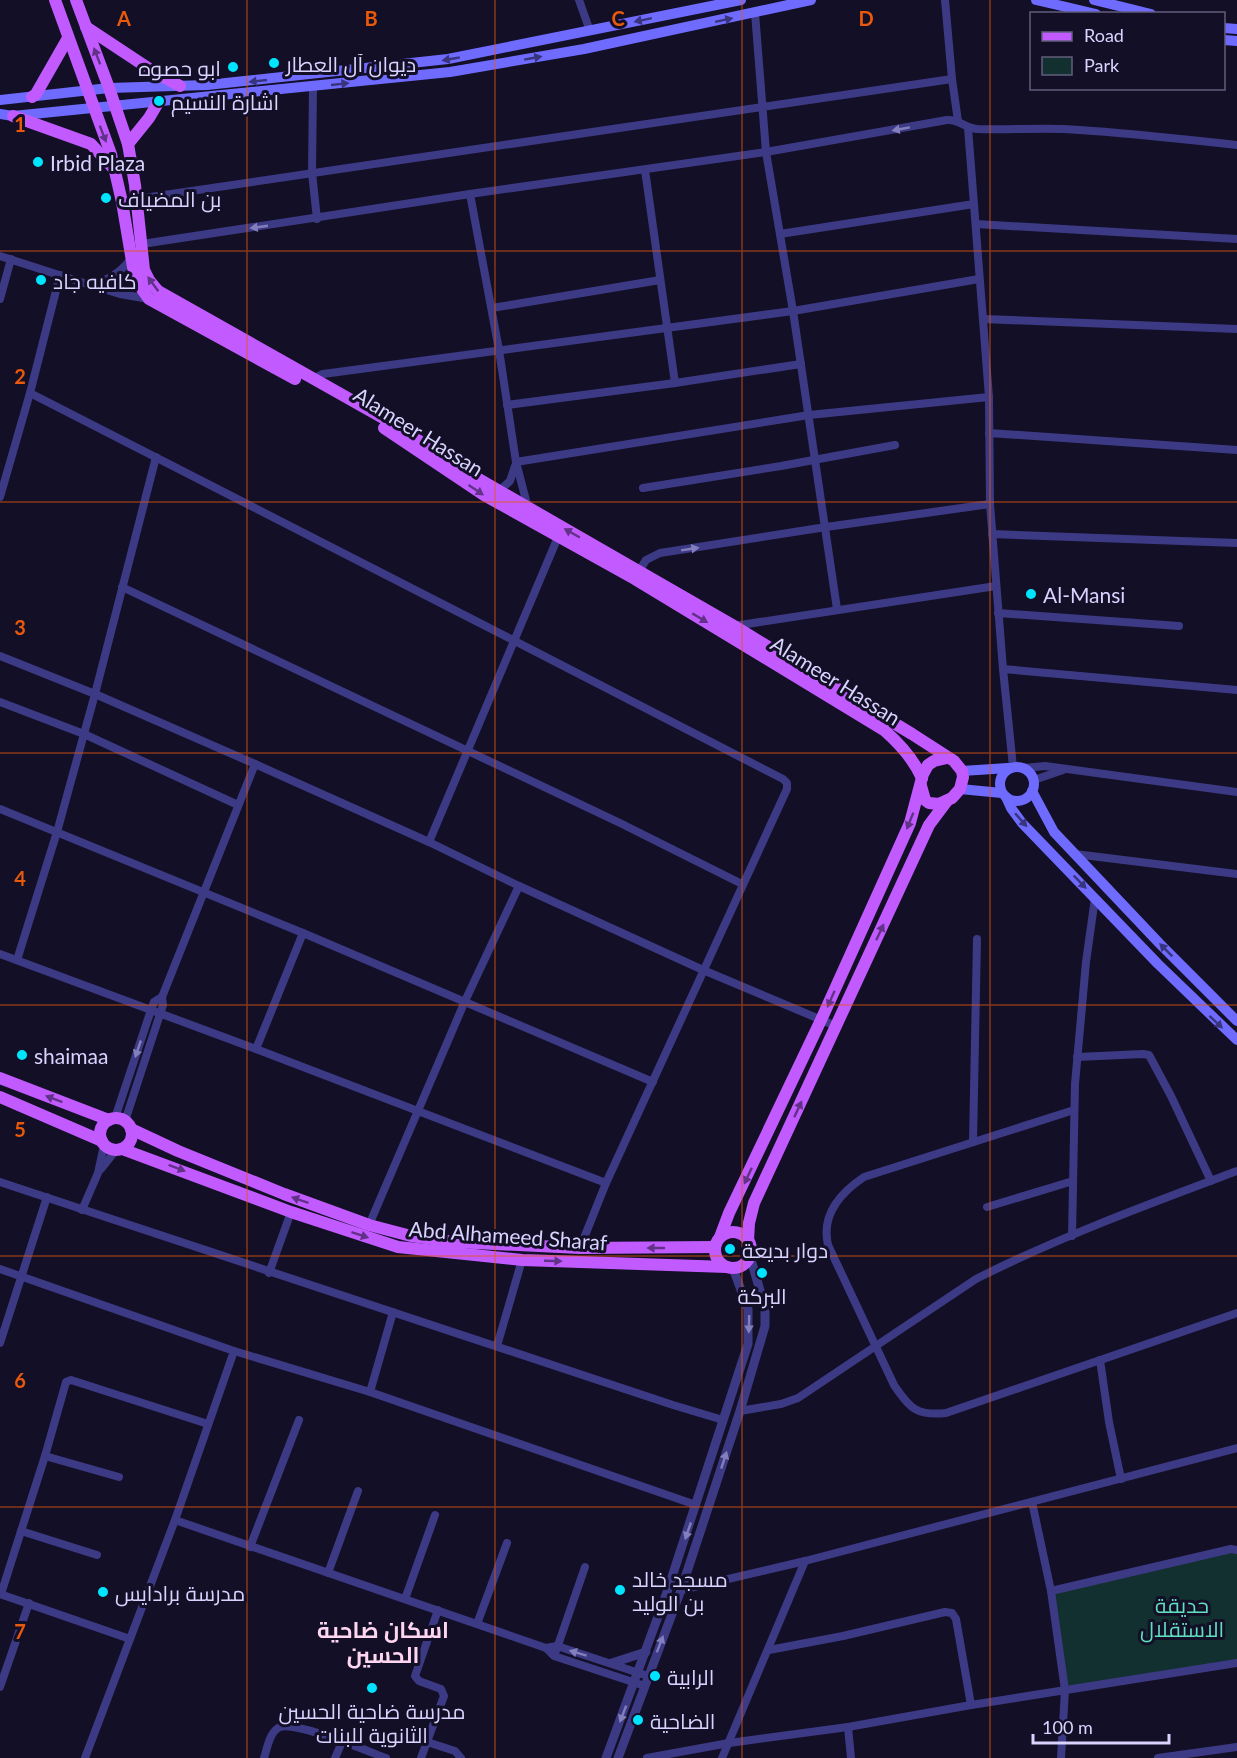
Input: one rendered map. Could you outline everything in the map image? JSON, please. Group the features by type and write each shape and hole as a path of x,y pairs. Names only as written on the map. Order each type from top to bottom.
{"main road":[{"path":"55,0 115,171 130,260 136,280 149,298"},
{"name":"Alameer Hassan","path":"76,0 128,144 137,199 144,270 158,291 385,419 884,730 903,747 917,767 925,800 929,803 939,804 953,796"},
{"path":"0,100 109,87 180,86 260,80 448,59 741,0"},
{"path":"13,116 114,104 313,87 450,72 584,49 811,0"},
{"path":"1036,0 1087,12"},
{"path":"1094,0 1143,12"},
{"path":"86,27 151,70 180,86"},
{"path":"32,97 36,94 68,38"},
{"path":"128,144 149,118 159,101"},
{"path":"0,114 13,116 91,144 115,171"},
{"name":"Alameer Hassan","path":"149,298 382,427 484,495 558,537 734,626 912,734 946,758"},
{"path":"946,758 954,761 962,771 962,783 929,825 754,1203 749,1223 750,1256 744,1264 730,1268 718,1261 717,1242 729,1213 821,1020 910,823 928,765 946,758"},
{"path":"962,771 1015,768 1032,775 1033,786 1054,832 1237,1021"},
{"path":"1015,768 1001,776 1000,782 1004,795 1022,823 1214,1020 1237,1040"},
{"path":"953,796 1004,795 1018,801 1023,800 1033,786"},
{"path":"1108,913 1122,902"},
{"name":"Abd Alhameed Sharaf","path":"0,1078 120,1122 178,1151 245,1179 396,1233 429,1239 580,1248 717,1242"},
{"name":"Abd Alhameed Sharaf","path":"0,1097 111,1146 291,1212 398,1247 522,1260 730,1268"},
{"path":"120,1122 129,1143 111,1146 101,1129 120,1122"},
{"path":"717,1242 728,1232 737,1232 748,1241"}],"street":[{"path":"579,0 590,31"},
{"path":"945,0 958,121"},
{"path":"755,13 766,152 793,310 837,609"},
{"path":"137,199 952,79"},
{"path":"313,87 312,173 317,219"},
{"path":"142,244 766,152 947,120 958,121 968,128 1066,129 1237,145"},
{"path":"968,128 989,397 992,534 1003,669 1015,768 1045,765 1064,770 1237,792"},
{"path":"645,170 675,383"},
{"path":"470,194 492,308 516,462 528,508"},
{"path":"780,234 974,204"},
{"path":"976,224 1237,239"},
{"path":"0,256 120,294 149,298"},
{"path":"0,299 10,259"},
{"path":"90,285 114,276 130,260"},
{"path":"0,497 30,393 60,274"},
{"path":"312,379 323,374 793,310 979,279"},
{"path":"492,308 660,280"},
{"path":"983,319 1237,329"},
{"path":"507,405 801,364"},
{"path":"30,393 516,640 787,783 787,789 606,1182 580,1248"},
{"path":"516,462 809,416 989,397"},
{"path":"989,434 1237,450"},
{"path":"643,488 895,446"},
{"path":"17,960 57,832 96,694 156,457"},
{"path":"499,491 510,481 516,462"},
{"path":"637,575 646,560 660,553 990,504"},
{"path":"992,534 1237,543"},
{"path":"429,842 558,537"},
{"path":"734,626 996,586"},
{"path":"122,587 620,823 742,884"},
{"path":"998,614 1179,626"},
{"path":"0,656 96,694 255,764 429,842 703,970 836,1026"},
{"path":"1003,669 1237,690"},
{"path":"0,702 84,734 238,805"},
{"path":"120,1122 160,1014 163,1005 162,997 255,764"},
{"path":"1033,786 1064,770"},
{"path":"0,809 303,933 653,1082"},
{"path":"1073,853 1237,874"},
{"path":"369,1225 465,1001 519,886"},
{"path":"1072,1236 1077,1058 1095,898"},
{"path":"256,1049 303,933"},
{"path":"973,1142 977,939"},
{"path":"0,954 606,1182"},
{"path":"120,1122 151,1010 154,1002 162,997"},
{"path":"1077,1058 1149,1055 1211,1181"},
{"path":"1074,1110 864,1177 852,1185 839,1199 828,1218 825,1232 828,1245 875,1346 904,1401 916,1411 931,1414 946,1413 1237,1313"},
{"path":"82,1210 111,1146"},
{"path":"98,1173 111,1146"},
{"path":"740,1411 782,1404 798,1398 976,1279 1072,1236 1237,1171"},
{"path":"987,1207 1073,1181"},
{"path":"0,1182 269,1273 723,1420"},
{"path":"0,1343 47,1197"},
{"path":"269,1273 291,1212"},
{"path":"606,1758 681,1590 740,1411 766,1317 750,1256"},
{"path":"497,1346 522,1260"},
{"path":"618,1758 642,1679 646,1653 748,1344 748,1309 730,1268"},
{"path":"0,1269 234,1351 370,1392 696,1505"},
{"path":"370,1392 393,1312"},
{"path":"85,1758 175,1520 234,1351"},
{"path":"1100,1360 1109,1422 1121,1479"},
{"path":"130,1639 0,1594 66,1383 69,1380 208,1424"},
{"path":"250,1547 299,1420"},
{"path":"681,1590 805,1561 1237,1448"},
{"path":"45,1456 119,1477"},
{"path":"328,1573 358,1491"},
{"path":"1032,1502 1052,1591 1065,1690 1061,1758"},
{"path":"405,1599 435,1515"},
{"path":"175,1520 546,1648 554,1656 642,1679"},
{"path":"21,1531 97,1555"},
{"path":"477,1624 507,1544"},
{"path":"1052,1591 1231,1549 1237,1550"},
{"path":"722,1758 805,1561"},
{"path":"554,1656 585,1567"},
{"path":"0,1687 29,1603"},
{"path":"421,1758 444,1692 416,1679 415,1673 438,1610"},
{"path":"769,1650 952,1612 956,1619 971,1705"},
{"path":"546,1648 557,1646 612,1663 642,1679"},
{"path":"612,1663 646,1653"},
{"path":"647,1758 1237,1663"},
{"path":"264,1758 273,1734 279,1727 288,1725 319,1733 386,1758"},
{"path":"848,1727 851,1758"},
{"path":"335,1758 342,1742"},
{"path":"427,1742 455,1751 461,1758"},
{"path":"1158,1758 1233,1747 1230,1758"}],"green space":[{"name":"حديقة الاستقلال","path":"1237,1550 1237,1663 1068,1690 1052,1591"}],"place":[{"name":"ديوان آل العطار","path":"274,63"},
{"name":"ابو حصوه","path":"233,67"},
{"name":"اشارة النسيم","path":"159,101"},
{"name":"Irbid Plaza","path":"38,162"},
{"name":"بن المضياف","path":"106,198"},
{"name":"كافيه جاد","path":"41,280"},
{"name":"Al-Mansi","path":"1031,594"},
{"name":"shaimaa","path":"22,1055"},
{"name":"دوار بديعة","path":"730,1249"},
{"name":"البركة","path":"762,1273"},
{"name":"مسجد خالد بن الوليد","path":"620,1590"},
{"name":"مدرسة برادايس","path":"103,1592"},
{"name":"الرابية","path":"655,1676"},
{"name":"مدرسة ضاحية الحسين الثانوية للبنات","path":"372,1688"},
{"name":"الضاحية","path":"638,1720"}],"district":[{"name":"اسكان ضاحية الحسين","path":"383,1642"}]}
